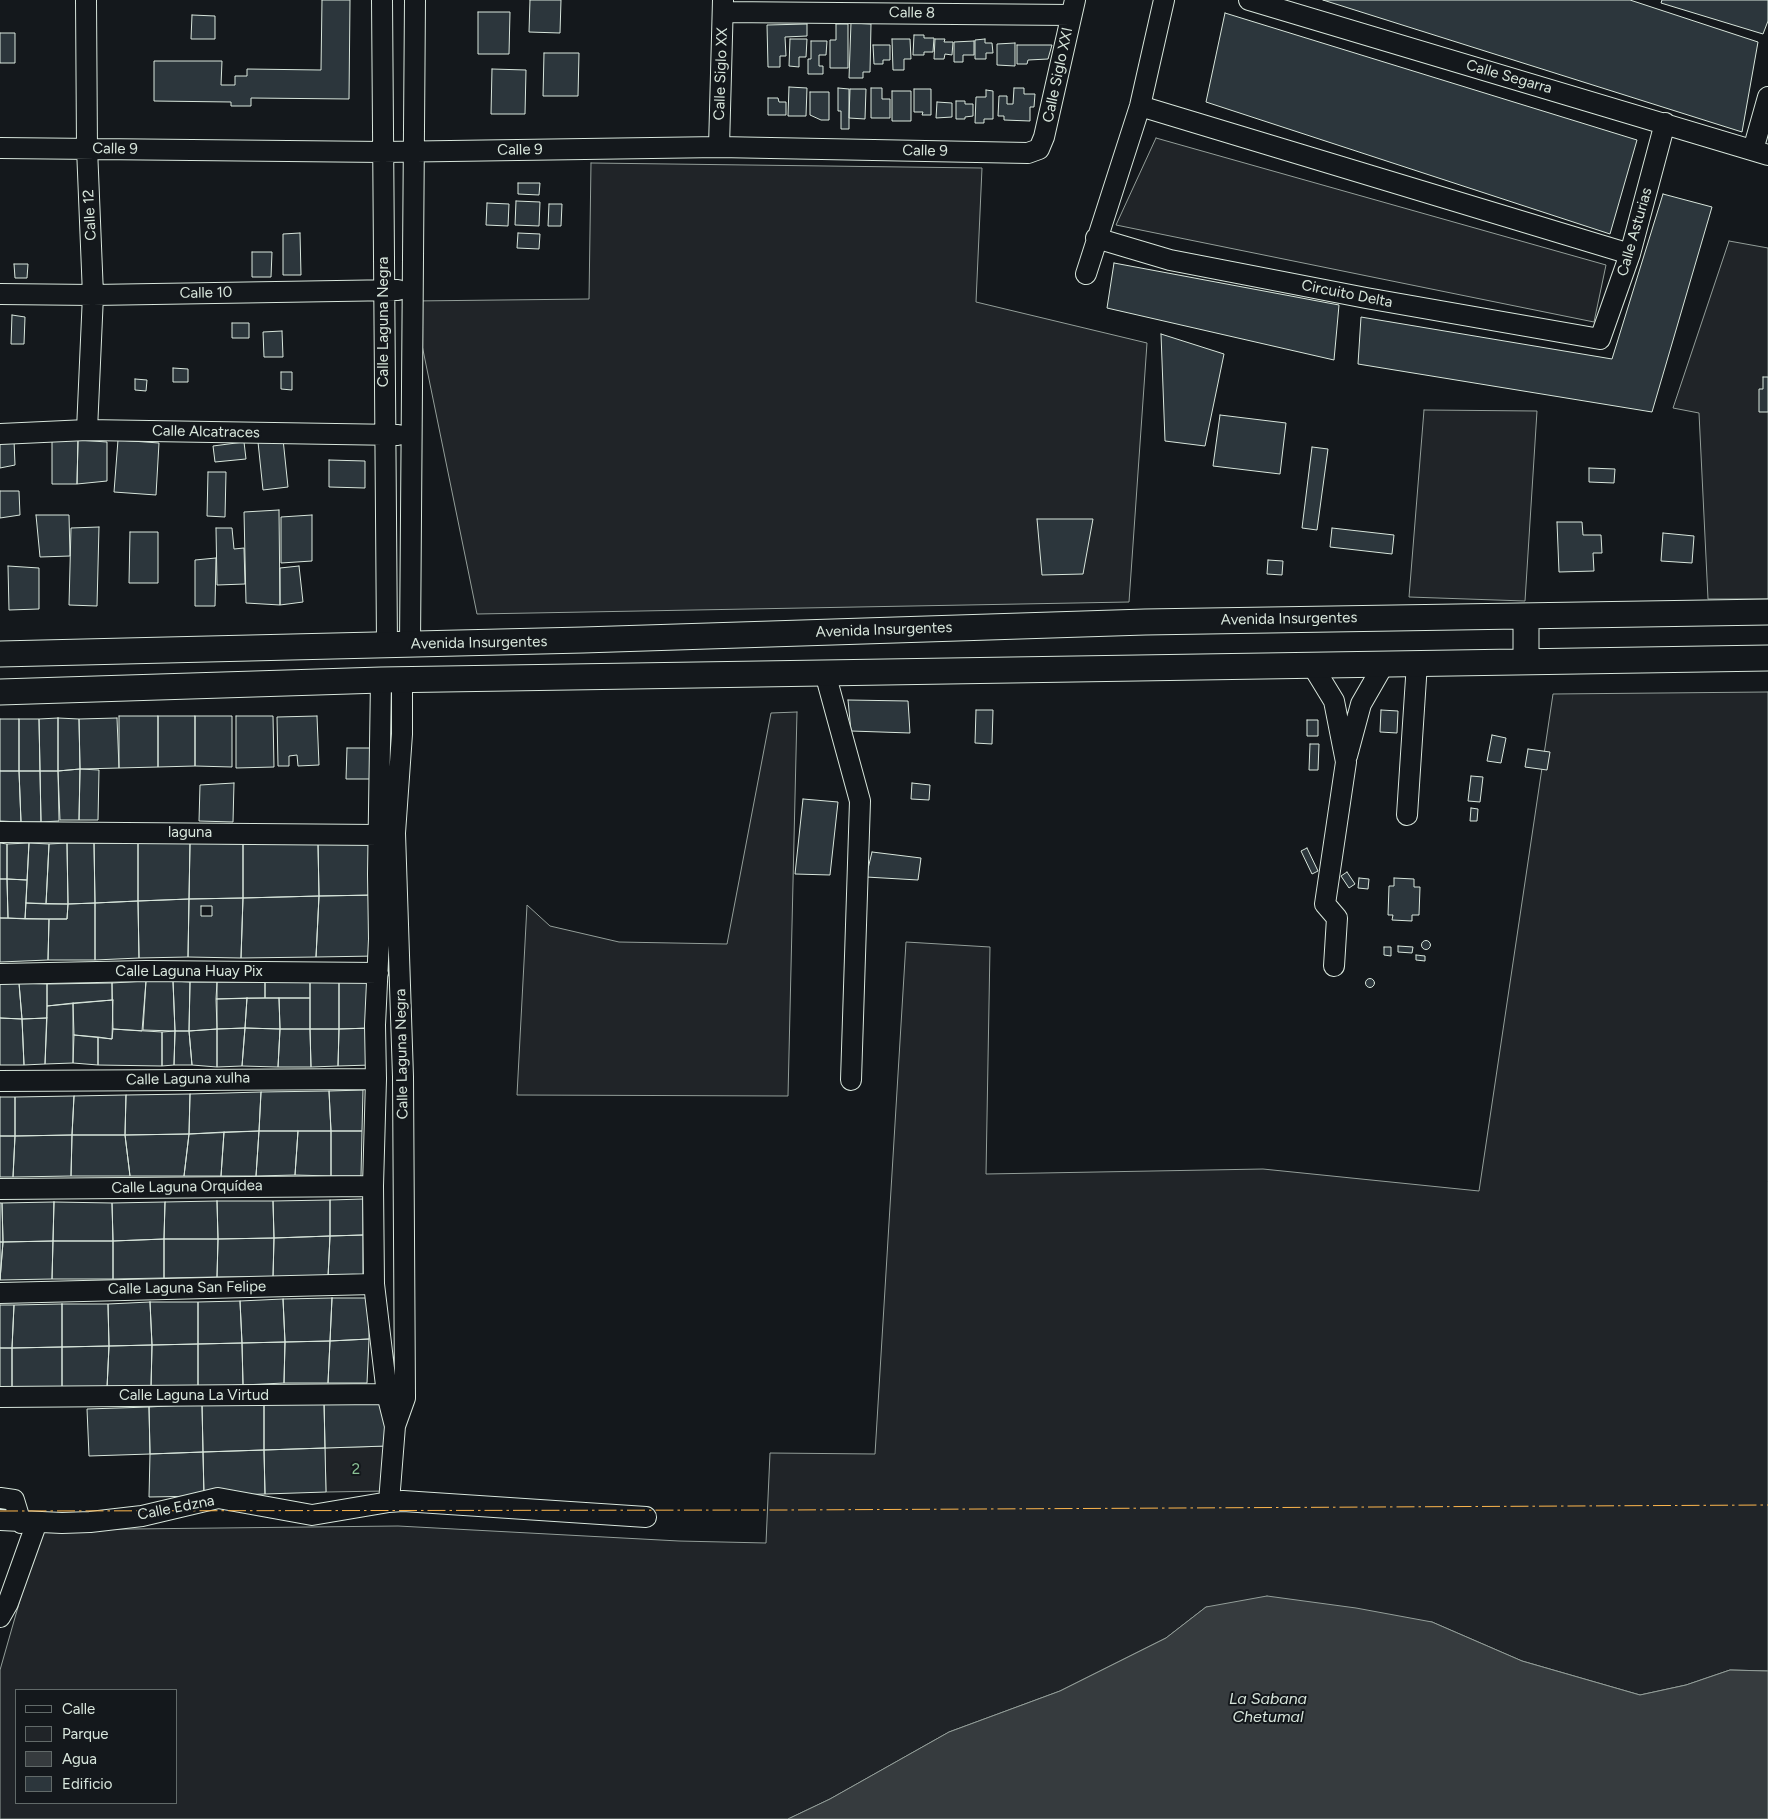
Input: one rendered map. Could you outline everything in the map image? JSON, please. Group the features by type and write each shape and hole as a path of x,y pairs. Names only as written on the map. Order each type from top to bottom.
{"main road":[{"name":"Avenida Insurgentes","path":"0,654 583,640 1145,622 1768,612"},
{"path":"1526,616 1526,661"},
{"path":"824,632 825,673"},
{"path":"583,640 583,677"},
{"path":"0,692 392,680 1768,658"}],"street":[{"name":"Calle 12","path":"86,0 87,148 93,295 87,430"},
{"name":"Calle Laguna Negra","path":"382,0 385,435 398,645"},
{"name":"Calle Laguna Negra","path":"398,645 411,435 415,0"},
{"path":"1086,274 1140,106 1164,0"},
{"name":"Calle Segarra","path":"1249,0 1760,152"},
{"name":"Calle 8","path":"723,6 1073,8"},
{"name":"Calle Siglo XX","path":"720,147 723,6"},
{"name":"Calle Siglo XXI","path":"1039,149 1044,137 1073,8"},
{"path":"1760,152 1768,97"},
{"path":"1140,106 1630,254"},
{"name":"Calle Asturias","path":"1600,339 1630,254 1665,123"},
{"name":"Calle 9","path":"0,148 383,152 720,147 1028,153 1039,149"},
{"name":"Circuito Delta","path":"1096,238 1170,260 1366,298 1600,339"},
{"name":"Calle 10","path":"0,294 93,295 412,291"},
{"name":"Calle Alcatraces","path":"0,434 87,430 411,435"},
{"path":"1407,815 1417,663"},
{"path":"1334,966 1338,918 1325,904 1346,762 1361,704 1384,664"},
{"path":"1312,665 1334,701 1346,762"},
{"path":"825,673 860,801 851,1080"},
{"name":"Calle Laguna Negra","path":"392,680 379,835 373,1186 374,1284 387,1394 395,1426"},
{"name":"Calle Laguna Negra","path":"389,1502 395,1426 405,1398 403,1077 395,833 402,734 392,680"},
{"name":"laguna","path":"0,832 379,835"},
{"name":"Calle Laguna Huay Pix","path":"0,974 146,970 378,973"},
{"name":"Calle Laguna xulha","path":"0,1080 376,1079"},
{"name":"Calle Laguna Orquídea","path":"0,1189 373,1186"},
{"name":"Calle Laguna San Felipe","path":"0,1292 374,1284"},
{"name":"Calle Laguna La Virtud","path":"0,1396 387,1394"},
{"path":"0,1498 14,1500 29,1522 8,1603 0,1617"},
{"name":"Calle Edzna","path":"0,1520 62,1524 142,1516 218,1498 312,1515 389,1502 436,1503 646,1517"}],"green space":[{"path":"1156,138 1606,265 1594,322 1116,225"},
{"path":"591,163 982,168 976,302 1147,343 1129,602 477,614 413,301 589,299"},
{"path":"1729,241 1768,248 1768,599 1708,599 1699,413 1673,408"},
{"path":"1424,410 1537,411 1525,601 1409,597"},
{"path":"1768,692 1768,1671 1730,1670 1686,1685 1640,1695 1522,1661 1432,1622 1206,1607 1166,1638 1060,1691 949,1732 830,1799 788,1819 0,1819 0,1670 40,1530 398,1526 679,1541 766,1543 770,1453 875,1454 906,942 990,947 986,1174 1263,1169 1479,1191 1553,694"},
{"path":"797,712 788,1096 517,1095 527,905 550,926 619,942 727,944 771,713"},
{"name":"2","path":"387,1446 386,1491 326,1492 325,1448"}],"water":[{"name":"La Sabana Chetumal","path":"1267,1596 1356,1608 1432,1622 1522,1661 1640,1695 1686,1685 1730,1670 1768,1671 1768,1819 788,1819 830,1799 949,1732 1060,1691 1166,1638 1206,1607"}],"building":[{"path":"322,0 350,0 349,99 251,98 251,106 231,106 231,102 154,101 154,61 222,61 221,85 235,85 235,76 247,76 247,69 321,70"},
{"path":"530,0 561,0 560,33 529,32"},
{"path":"1323,0 1630,0 1758,42 1742,132"},
{"path":"1662,0 1768,0 1768,21 1763,34 1661,3"},
{"path":"478,12 510,12 509,54 478,54"},
{"path":"1225,13 1637,140 1610,234 1206,102"},
{"path":"192,15 215,16 215,39 191,39"},
{"path":"851,23 871,24 870,72 863,72 863,78 849,78"},
{"path":"807,24 807,36 785,37 786,56 780,56 780,67 768,67 767,25"},
{"path":"836,24 848,24 848,68 830,68 830,40 836,40"},
{"path":"0,33 15,33 15,63 0,63"},
{"path":"914,35 934,38 933,52 924,52 924,55 913,55"},
{"path":"790,39 807,39 806,57 799,57 799,67 789,66"},
{"path":"892,39 910,39 911,59 904,59 904,70 893,70"},
{"path":"935,39 945,39 944,42 953,42 952,55 945,54 944,59 934,59"},
{"path":"985,39 985,43 992,43 993,53 986,53 986,59 975,59 975,40"},
{"path":"811,41 827,41 826,55 819,55 819,66 823,66 823,74 808,74 808,59 811,59"},
{"path":"974,41 974,55 963,55 963,62 954,62 954,42"},
{"path":"1015,43 1015,66 997,65 997,44"},
{"path":"873,45 890,45 890,60 883,60 883,64 874,64"},
{"path":"1017,45 1052,45 1048,59 1028,60 1027,64 1017,64"},
{"path":"544,53 579,53 578,96 543,96"},
{"path":"492,69 526,70 525,114 491,114"},
{"path":"789,87 807,88 806,116 788,116"},
{"path":"838,88 849,89 849,129 841,129 841,111 838,111"},
{"path":"871,88 882,88 882,99 890,99 890,118 871,118"},
{"path":"1014,88 1024,88 1024,94 1035,94 1034,107 1030,107 1030,121 1004,120 1004,116 998,116 999,96 1007,96 1007,104 1013,104"},
{"path":"850,89 866,89 865,119 849,118"},
{"path":"914,89 931,89 931,115 922,115 923,112 914,112"},
{"path":"986,90 993,91 993,119 984,119 984,123 975,123 976,97 986,97"},
{"path":"892,91 911,91 911,121 892,121"},
{"path":"810,92 829,92 829,120 821,120 810,115"},
{"path":"768,98 778,98 779,102 786,102 786,115 768,115"},
{"path":"956,101 965,101 965,104 973,104 973,116 965,117 965,119 956,119"},
{"path":"937,102 952,103 952,117 936,118"},
{"path":"518,183 540,183 539,195 518,194"},
{"path":"1663,194 1712,207 1652,412 1358,364 1361,317 1612,359"},
{"path":"516,201 540,202 539,226 515,225"},
{"path":"487,203 509,204 508,226 486,225"},
{"path":"549,204 562,204 561,226 548,226"},
{"path":"300,233 301,275 283,275 283,234"},
{"path":"518,233 540,234 539,249 517,248"},
{"path":"252,252 272,252 271,277 252,277"},
{"path":"1114,263 1339,305 1334,360 1107,308"},
{"path":"14,264 28,264 27,278 15,278"},
{"path":"12,315 25,317 24,344 11,344"},
{"path":"232,323 249,323 249,338 232,338"},
{"path":"282,331 283,357 264,357 263,332"},
{"path":"1161,334 1224,354 1205,446 1165,441"},
{"path":"173,368 188,369 188,382 173,382"},
{"path":"281,372 292,372 292,390 281,389"},
{"path":"1763,377 1768,377 1768,412 1759,412 1759,389 1763,389"},
{"path":"135,379 147,380 146,391 135,390"},
{"path":"1220,415 1286,423 1280,474 1213,466"},
{"path":"0,439 14,440 15,465 0,468"},
{"path":"52,439 78,440 77,484 52,484"},
{"path":"283,439 288,487 263,490 258,442"},
{"path":"78,440 107,442 107,481 77,484"},
{"path":"118,440 159,443 156,495 114,492"},
{"path":"244,442 246,459 215,462 213,446"},
{"path":"1312,447 1328,449 1317,530 1302,528"},
{"path":"329,460 365,461 365,488 329,487"},
{"path":"1589,468 1615,469 1614,483 1589,482"},
{"path":"208,472 226,472 225,517 207,516"},
{"path":"0,491 19,491 20,515 0,518"},
{"path":"279,510 280,605 246,603 244,512"},
{"path":"36,515 69,515 70,556 40,557"},
{"path":"312,515 312,561 281,563 281,517"},
{"path":"1037,519 1093,519 1083,574 1042,575"},
{"path":"1557,522 1582,522 1583,535 1601,535 1602,553 1593,553 1594,571 1559,572"},
{"path":"99,527 97,606 69,605 71,528"},
{"path":"216,528 232,528 234,549 244,548 245,584 217,585"},
{"path":"1332,528 1394,535 1392,554 1330,547"},
{"path":"130,532 158,532 158,583 129,583"},
{"path":"1663,533 1694,536 1692,563 1661,561"},
{"path":"216,558 215,606 195,606 195,560"},
{"path":"1268,560 1283,561 1282,575 1267,574"},
{"path":"8,566 39,568 39,609 9,610"},
{"path":"299,566 303,602 280,605 280,568"},
{"path":"848,700 908,701 910,733 851,731"},
{"path":"976,710 993,710 992,744 975,743"},
{"path":"1381,710 1398,711 1397,733 1380,732"},
{"path":"119,716 158,716 158,767 119,768"},
{"path":"158,716 195,716 195,766 158,767"},
{"path":"195,716 232,716 232,767 195,766"},
{"path":"236,716 273,716 274,767 236,768"},
{"path":"317,716 319,765 298,766 297,755 289,756 289,766 278,766 277,717"},
{"path":"58,718 58,771 40,771 39,719"},
{"path":"58,718 79,719 80,769 58,771"},
{"path":"117,718 119,768 80,769 79,719"},
{"path":"0,719 19,719 19,771 0,771"},
{"path":"19,719 39,719 40,771 19,771"},
{"path":"1307,720 1318,720 1318,736 1307,736"},
{"path":"1492,735 1506,738 1501,763 1487,761"},
{"path":"1310,744 1319,744 1318,770 1309,770"},
{"path":"347,748 377,748 377,779 346,779"},
{"path":"1528,749 1550,752 1547,770 1525,767"},
{"path":"80,769 99,770 98,820 79,820"},
{"path":"80,769 79,820 60,820 58,771"},
{"path":"0,771 19,771 21,822 0,821"},
{"path":"19,771 40,771 41,822 21,822"},
{"path":"40,771 58,771 59,821 41,822"},
{"path":"1471,776 1483,777 1480,802 1468,801"},
{"path":"234,783 233,822 199,821 200,785"},
{"path":"912,783 930,785 929,800 911,799"},
{"path":"803,799 838,802 830,875 795,874"},
{"path":"1471,808 1478,809 1477,821 1470,821"},
{"path":"0,843 7,844 7,879 0,879"},
{"path":"29,843 27,880 7,879 7,844"},
{"path":"29,843 49,844 46,904 26,903"},
{"path":"67,843 94,843 95,903 68,904"},
{"path":"67,843 68,904 46,904 49,844"},
{"path":"94,843 138,843 138,901 95,903"},
{"path":"138,843 190,843 189,899 138,901"},
{"path":"190,843 243,844 243,898 189,899"},
{"path":"318,843 375,843 376,895 319,896"},
{"path":"318,843 319,896 243,898 243,844"},
{"path":"1307,848 1318,871 1312,874 1301,851"},
{"path":"872,852 921,858 918,880 866,877"},
{"path":"1347,872 1355,884 1349,888 1341,876"},
{"path":"1359,878 1369,879 1368,889 1358,888"},
{"path":"1394,878 1414,879 1414,887 1420,887 1419,915 1412,915 1412,921 1392,920 1393,915 1388,915 1389,886 1394,886"},
{"path":"0,879 7,879 8,918 0,918"},
{"path":"7,879 27,880 25,919 8,918"},
{"path":"376,895 376,956 316,957 319,896"},
{"path":"319,896 316,957 241,958 243,898"},
{"path":"243,898 241,958 188,957 189,899"},
{"path":"189,899 188,957 139,958 138,901"},
{"path":"138,901 139,958 95,960 95,903"},
{"path":"26,903 68,904 67,919 25,919"},
{"path":"95,903 95,960 48,960 49,919 67,919 68,904"},
{"path":"201,906 212,906 212,916 201,916"},
{"path":"0,918 49,919 48,960 0,962"},
{"path":"1426,941 1430,945 1426,949 1422,945"},
{"path":"1398,946 1413,947 1412,953 1398,952"},
{"path":"1384,947 1391,947 1391,956 1384,955"},
{"path":"1416,955 1425,956 1425,961 1416,960"},
{"path":"373,979 372,1028 339,1029 339,980"},
{"path":"1370,979 1374,983 1370,987 1366,983"},
{"path":"339,980 339,1029 310,1029 310,981"},
{"path":"146,981 173,981 175,1031 143,1030"},
{"path":"146,981 142,1031 113,1029 112,983"},
{"path":"173,981 190,982 189,1031 175,1031"},
{"path":"310,981 310,998 265,998 265,982"},
{"path":"190,982 217,982 217,1029 189,1031"},
{"path":"217,982 265,982 265,998 216,999"},
{"path":"19,983 22,1019 0,1018 0,984"},
{"path":"19,983 47,984 47,1018 22,1019"},
{"path":"112,983 112,1000 47,1006 47,984"},
{"path":"247,998 279,998 280,1029 245,1028"},
{"path":"247,998 245,1028 217,1029 216,999"},
{"path":"279,998 310,998 310,1029 280,1029"},
{"path":"113,1000 112,1039 74,1035 73,1003"},
{"path":"73,1003 73,1063 45,1064 47,1006"},
{"path":"0,1018 22,1019 24,1065 0,1065"},
{"path":"47,1018 45,1064 24,1065 22,1019"},
{"path":"245,1028 280,1029 278,1067 242,1066"},
{"path":"245,1028 242,1066 217,1067 217,1029"},
{"path":"372,1028 371,1065 338,1066 339,1029"},
{"path":"113,1029 162,1032 162,1066 98,1065 98,1037 112,1039"},
{"path":"217,1029 217,1067 192,1065 189,1031"},
{"path":"280,1029 310,1029 311,1067 278,1067"},
{"path":"310,1029 339,1029 338,1066 311,1067"},
{"path":"175,1031 189,1031 192,1065 174,1065"},
{"path":"175,1031 174,1065 162,1066 162,1032"},
{"path":"74,1035 98,1037 98,1065 73,1063"},
{"path":"363,1090 362,1131 331,1131 329,1091"},
{"path":"329,1091 331,1131 259,1131 261,1092"},
{"path":"261,1092 259,1131 189,1134 190,1094"},
{"path":"190,1094 189,1134 125,1135 126,1095"},
{"path":"126,1095 125,1135 72,1135 74,1096"},
{"path":"74,1096 72,1135 15,1136 15,1097"},
{"path":"0,1097 15,1097 15,1136 0,1136"},
{"path":"259,1131 298,1131 295,1175 256,1176"},
{"path":"259,1131 256,1176 221,1176 224,1132"},
{"path":"298,1131 331,1131 331,1176 295,1175"},
{"path":"331,1131 362,1131 361,1176 331,1176"},
{"path":"224,1132 221,1176 184,1176 189,1134"},
{"path":"189,1134 184,1176 130,1176 125,1135"},
{"path":"72,1135 125,1135 130,1176 71,1176"},
{"path":"72,1135 71,1176 13,1177 15,1136"},
{"path":"0,1136 15,1136 13,1177 0,1177"},
{"path":"363,1199 363,1235 330,1236 330,1200"},
{"path":"330,1200 330,1236 274,1238 273,1201"},
{"path":"217,1201 273,1201 274,1238 218,1239"},
{"path":"217,1201 218,1239 164,1239 165,1202"},
{"path":"54,1202 112,1203 113,1241 53,1241"},
{"path":"54,1202 53,1241 3,1242 2,1203"},
{"path":"165,1202 164,1239 113,1241 112,1203"},
{"path":"0,1203 2,1203 3,1242 0,1242"},
{"path":"363,1235 363,1276 328,1277 330,1236"},
{"path":"330,1236 328,1277 273,1277 274,1238"},
{"path":"274,1238 273,1277 217,1277 218,1239"},
{"path":"164,1239 218,1239 217,1277 164,1278"},
{"path":"164,1239 164,1278 113,1279 113,1241"},
{"path":"53,1241 113,1241 113,1279 52,1279"},
{"path":"53,1241 52,1279 0,1280 3,1242"},
{"path":"0,1242 3,1242 0,1280"},
{"path":"332,1298 369,1298 369,1339 330,1341"},
{"path":"332,1298 330,1341 285,1342 283,1299"},
{"path":"283,1299 285,1342 242,1343 240,1301"},
{"path":"240,1301 242,1343 198,1344 198,1302"},
{"path":"150,1302 198,1302 198,1344 152,1345"},
{"path":"150,1302 152,1345 109,1346 108,1304"},
{"path":"62,1304 108,1304 109,1346 62,1347"},
{"path":"62,1304 62,1347 12,1348 14,1305"},
{"path":"0,1305 14,1305 12,1348 0,1348"},
{"path":"369,1339 367,1383 328,1383 330,1341"},
{"path":"330,1341 328,1383 284,1383 285,1342"},
{"path":"285,1342 284,1383 243,1385 242,1343"},
{"path":"242,1343 243,1385 198,1387 198,1344"},
{"path":"198,1344 198,1387 151,1388 152,1345"},
{"path":"152,1345 151,1388 107,1388 109,1346"},
{"path":"109,1346 107,1388 62,1389 62,1347"},
{"path":"62,1347 62,1389 12,1391 12,1348"},
{"path":"0,1348 12,1348 12,1391 0,1392"},
{"path":"387,1400 387,1446 325,1448 324,1401"},
{"path":"324,1401 325,1448 264,1450 264,1403"},
{"path":"264,1403 264,1450 203,1452 202,1404"},
{"path":"202,1404 203,1452 150,1454 149,1407"},
{"path":"149,1407 150,1454 89,1456 87,1409"},
{"path":"325,1448 326,1492 265,1494 264,1450"},
{"path":"264,1450 265,1494 204,1496 203,1452"},
{"path":"203,1452 204,1496 149,1497 150,1454"}],"power":[{"path":"0,1511 787,1510 1768,1505"}]}
